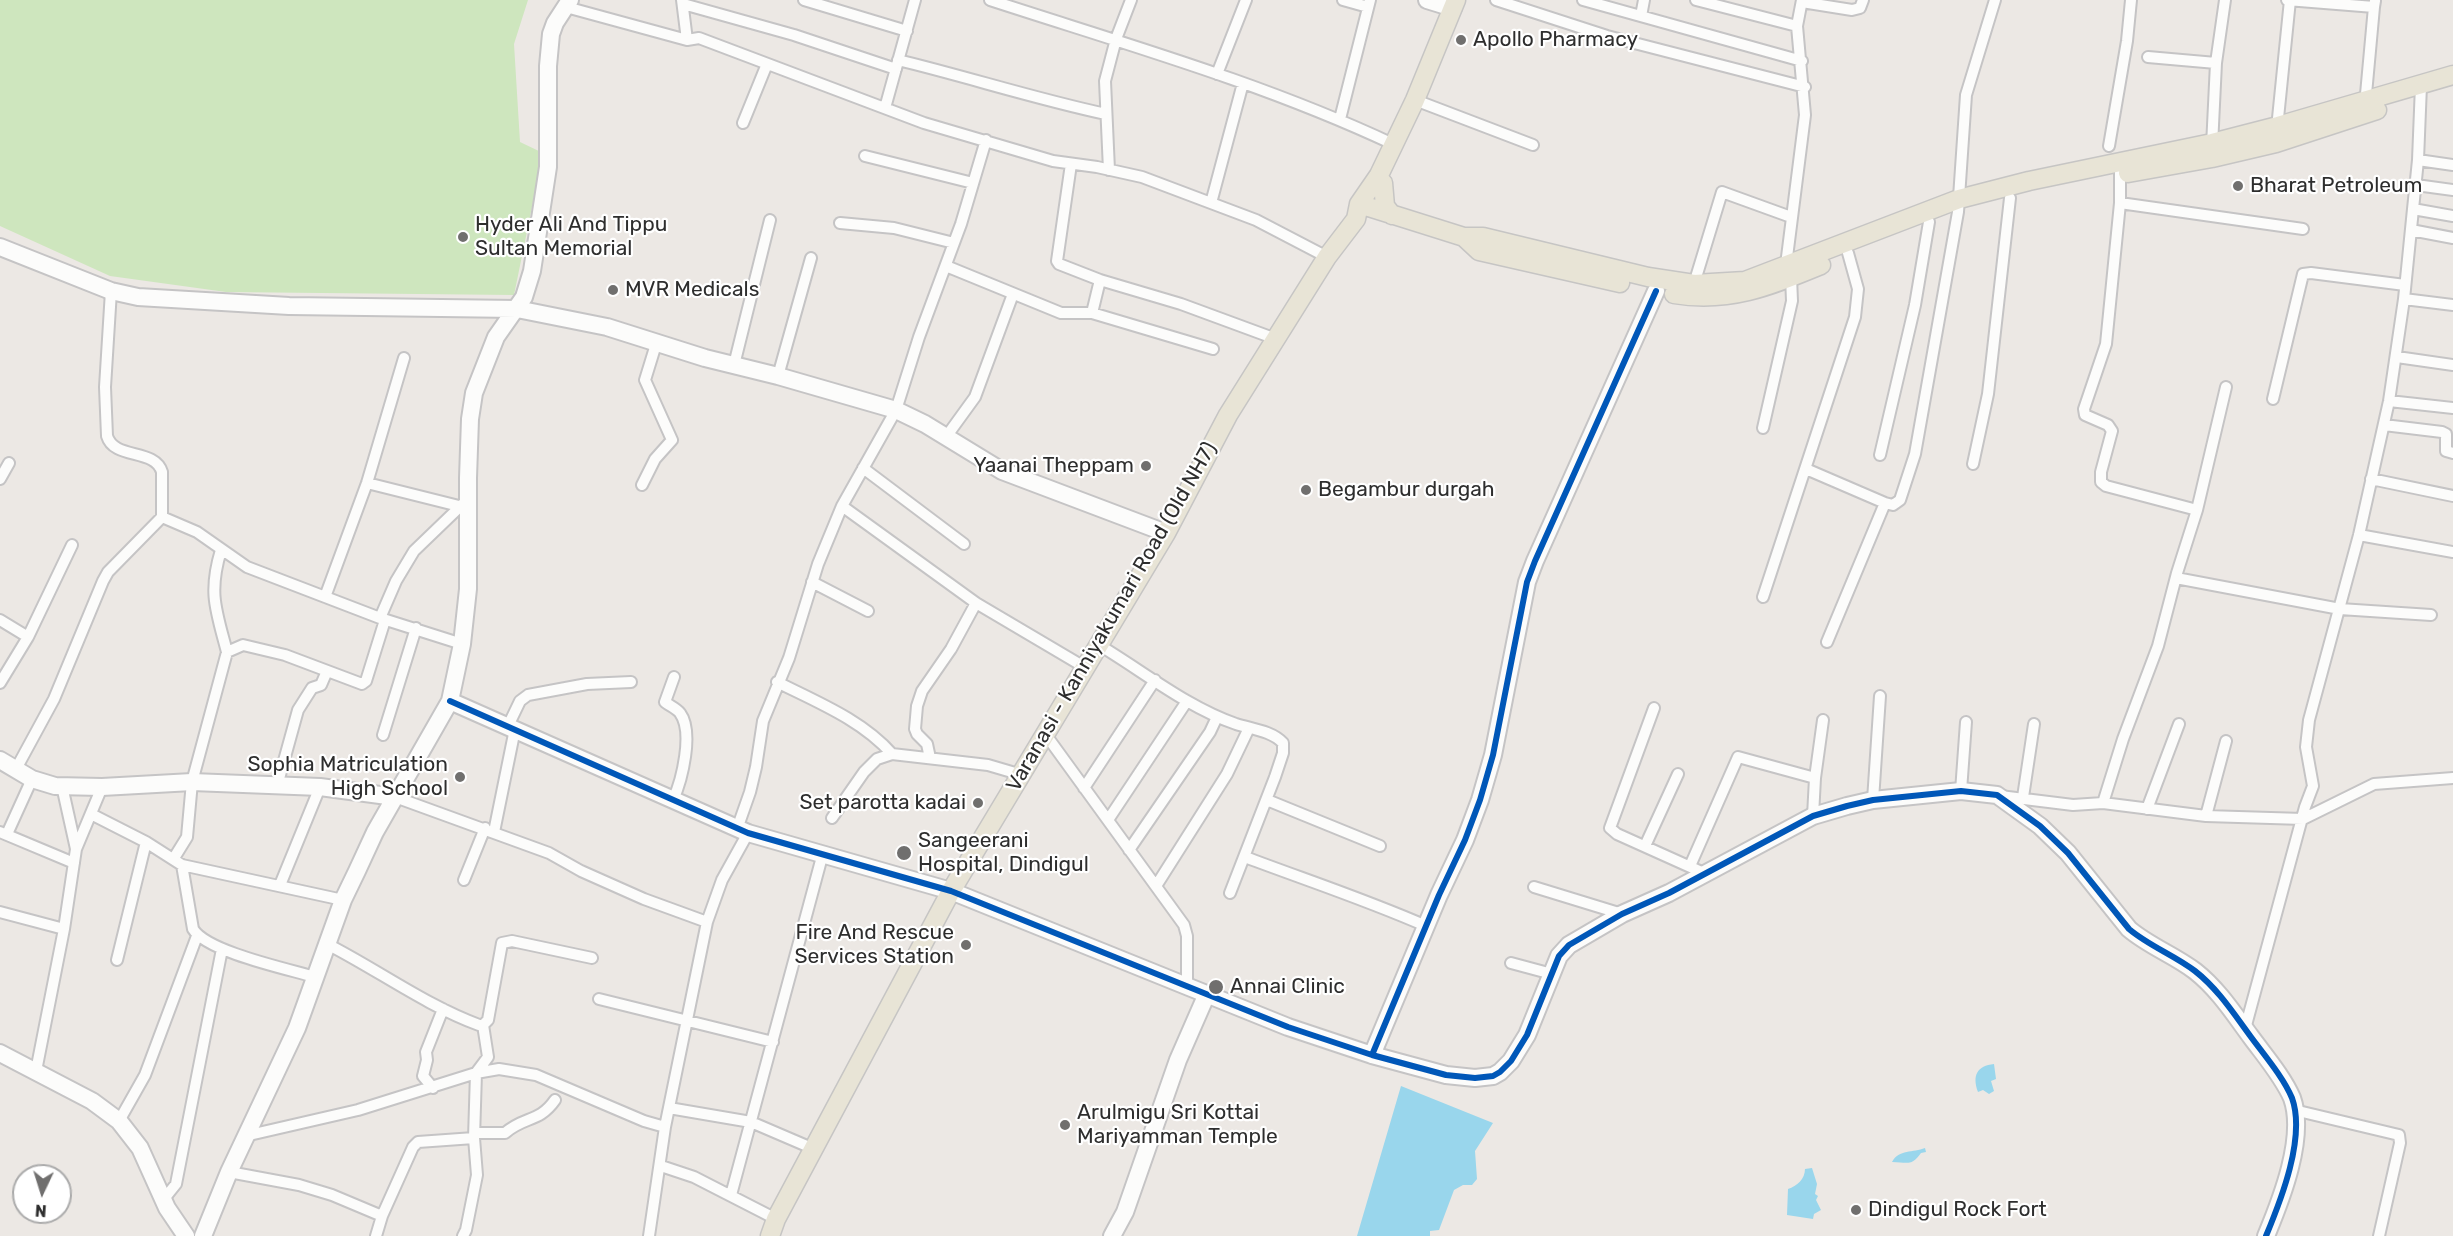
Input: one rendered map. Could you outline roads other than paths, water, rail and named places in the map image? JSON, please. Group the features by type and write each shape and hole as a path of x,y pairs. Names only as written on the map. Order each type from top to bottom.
{"main road":[{"name":"Varanasi - Kanniyakumari Road (Old NH7)","path":"773,1228 951,891 1166,533 1228,415 1327,257 1362,210 1393,144 1420,103 1459,3"},
{"path":"2420,91 2453,75"},
{"path":"1464,237 1479,251 1656,291 1691,296 1724,297 1746,292 1788,271 1958,206 2120,168 2212,151 2277,135 2420,91 2453,86"},
{"path":"1420,103 1383,183 1362,210 1392,215 1464,237 1483,237 1648,277 1694,284 1745,281 1788,271 1848,253 1929,222 1958,206 2010,198 2120,168"},
{"path":"1383,183 1385,206 1392,215"}],"street":[{"path":"804,0 907,31"},
{"path":"885,108 915,0"},
{"path":"990,0 1116,39 1243,83 1340,119 1393,144"},
{"path":"1109,170 1105,81 1116,39 1131,0"},
{"path":"1217,74 1246,0"},
{"path":"1340,119 1369,4 1342,0"},
{"path":"1427,0 1459,3"},
{"path":"1496,0 1607,36 1804,87"},
{"path":"1583,0 1802,61"},
{"path":"1641,15 1644,0"},
{"path":"1696,0 1797,26"},
{"path":"1763,428 1792,301 1788,271 1791,218 1803,144 1804,87 1797,26 1802,1 1852,10 1860,8 1863,0"},
{"path":"1806,469 1885,503 1893,506 1898,504 1915,454 1958,206 1966,95 1995,0"},
{"path":"2109,146 2127,41 2131,0"},
{"path":"2212,151 2216,63 2225,0"},
{"path":"2277,135 2288,0 2374,3 2365,108"},
{"path":"687,40 682,2 897,65 999,86 1043,100 1106,114"},
{"path":"203,1236 245,1136 297,1028 343,900 375,832 450,700 462,644 468,589 464,502 474,393 496,337 517,309 528,289 541,223 548,167 548,66 551,34 568,3 687,40 699,38 924,123 1053,161 1142,177 1256,220 1327,257"},
{"path":"2148,57 2216,63"},
{"path":"743,123 767,64"},
{"path":"1211,203 1243,83"},
{"path":"2245,1029 2305,807 2313,786 2306,734 2359,534 2389,401 2397,357 2416,185 2420,91"},
{"path":"1420,103 1533,145"},
{"path":"649,1236 665,1127 707,922 742,831 763,721 777,682 789,658 812,582 842,506 896,410 919,337 974,183 986,140"},
{"path":"865,156 974,183"},
{"path":"2418,160 2453,165"},
{"path":"1071,164 1057,261 1066,268 1181,304 1276,339"},
{"path":"2120,168 2120,203 2106,344 2084,412 2087,417 2108,425 2112,432 2101,472 2101,482 2106,486 2197,510"},
{"path":"2416,185 2453,190"},
{"path":"1694,284 1722,192 1791,218"},
{"path":"1973,464 1988,394 2010,198"},
{"path":"2120,203 2303,229"},
{"path":"2413,209 2453,216"},
{"path":"734,366 770,220"},
{"path":"1880,455 1915,305 1929,222"},
{"path":"840,223 894,228 954,243"},
{"path":"2411,230 2453,238"},
{"path":"0,247 111,291 138,297 289,306 517,309 607,327 705,358 778,376 896,410 1002,471 1166,533"},
{"path":"1763,597 1855,316 1858,289 1848,253"},
{"path":"778,376 812,258"},
{"path":"945,266 1061,313 1092,313 1213,349"},
{"path":"2273,399 2303,274 2405,285"},
{"path":"1092,313 1100,280"},
{"path":"16,769 54,699 108,572 162,517 160,466 153,460 117,449 109,443 107,436 105,387 111,291"},
{"path":"1372,1055 1480,800 1493,755 1527,582 1656,291"},
{"path":"946,437 975,397 1013,294"},
{"path":"2404,299 2453,305"},
{"path":"642,485 655,459 672,440 645,380 657,341"},
{"path":"2397,357 2453,365"},
{"path":"325,597 367,483 404,358"},
{"path":"2103,803 2123,739 2158,646 2197,510 2226,387"},
{"path":"2389,401 2453,408"},
{"path":"2384,425 2442,432 2446,434 2446,451 2453,453"},
{"path":"0,479 9,463"},
{"path":"863,468 964,544"},
{"path":"2371,479 2453,496"},
{"path":"367,483 464,502"},
{"path":"227,652 243,645 285,655 358,684 364,683 396,581 414,551 464,502"},
{"path":"1827,642 1885,503"},
{"path":"842,506 976,603 1086,668"},
{"path":"162,517 197,532 248,567 383,619 462,644"},
{"path":"2359,534 2453,552"},
{"path":"0,682 28,636 72,545"},
{"path":"221,550 214,574 213,600 227,652 192,782 187,837 178,862 193,929 197,936 222,949 315,977"},
{"path":"2176,578 2340,609 2431,615"},
{"path":"812,582 868,610"},
{"path":"930,758 927,744 916,734 917,706 922,691 951,649 976,603"},
{"path":"0,620 28,636"},
{"path":"383,735 416,628"},
{"path":"1099,645 1187,701 1217,717 1267,733 1283,743 1283,753 1230,893"},
{"path":"277,786 298,710 312,688 321,685 327,671"},
{"path":"673,800 682,777 687,734 678,710 665,702 674,677"},
{"path":"1084,788 1155,680"},
{"path":"464,880 490,830 520,701 528,695 587,684 631,682"},
{"path":"777,682 834,711 869,733 892,754"},
{"path":"1873,800 1880,696"},
{"path":"450,700 742,831 951,891 1206,996 1288,1027 1372,1055 1446,1075 1475,1078 1492,1076 1500,1072 1511,1061 1527,1035 1562,950 1622,915 1706,874 1814,816 1873,800 1961,791 2073,805 2103,803 2206,816 2303,819 2374,784 2453,777"},
{"path":"1108,820 1187,701"},
{"path":"1654,708 1610,828 1617,834 1706,874"},
{"path":"1130,850 1217,717"},
{"path":"1814,816 1815,778 1823,720"},
{"path":"1961,791 1966,722"},
{"path":"2023,798 2034,724"},
{"path":"2147,809 2179,724"},
{"path":"1156,886 1227,774 1249,728"},
{"path":"1046,735 1184,925 1188,936 1187,987"},
{"path":"2206,816 2226,741"},
{"path":"832,818 864,772 877,759 892,754 988,765 1022,775"},
{"path":"1690,866 1738,757 1815,778"},
{"path":"0,760 32,779 49,785 102,786 192,782 320,788 395,797 549,853 581,871 644,899 707,922"},
{"path":"1645,846 1678,774"},
{"path":"32,779 4,833 74,863"},
{"path":"62,786 76,849"},
{"path":"36,1071 64,929 76,849 102,786"},
{"path":"280,885 320,788"},
{"path":"1997,795 2040,826 2068,853 2129,929 2194,970 2218,992 2280,1078 2292,1098 2296,1138 2266,1236"},
{"path":"1266,800 1380,846"},
{"path":"92,814 146,842 178,862 343,900"},
{"path":"117,960 146,842"},
{"path":"731,1196 823,853"},
{"path":"1245,857 1314,884 1362,898 1426,926"},
{"path":"1534,887 1622,915"},
{"path":"0,912 64,929"},
{"path":"119,1120 145,1075 197,936"},
{"path":"483,1025 488,1020 502,943 512,941 592,958"},
{"path":"327,944 371,966 405,989 443,1009 473,1023 483,1025"},
{"path":"164,1199 176,1184 222,949"},
{"path":"1511,963 1552,974"},
{"path":"1112,1236 1125,1212 1178,1060 1206,996"},
{"path":"599,999 621,1006 688,1019 772,1042"},
{"path":"433,1088 423,1076 427,1060 426,1052 443,1009"},
{"path":"463,1236 477,1175 474,1135 476,1073 488,1057 483,1025"},
{"path":"0,1053 92,1101 119,1120 141,1148 164,1199 186,1236"},
{"path":"245,1136 358,1110 476,1073 499,1069 536,1075 644,1121 665,1127"},
{"path":"376,1236 382,1216 405,1163 418,1142 505,1133 514,1124 538,1118 555,1100"},
{"path":"669,1108 751,1122 814,1149"},
{"path":"2294,1110 2399,1135 2400,1143 2379,1236"},
{"path":"661,1166 694,1177 731,1196 773,1228"},
{"path":"229,1172 299,1185 332,1195 382,1216"}],"water":[{"path":"1994,1064 1996,1079 1991,1081 1994,1091 1989,1094 1983,1090 1978,1092 1977,1072 1983,1067"},
{"path":"1401,1086 1493,1123 1475,1151 1477,1179 1472,1185 1463,1185 1454,1190 1439,1230 1430,1231 1430,1236 1357,1236"},
{"path":"1925,1148 1926,1152 1921,1153 1911,1162 1892,1162 1902,1153"},
{"path":"1812,1168 1817,1184 1816,1200 1821,1210 1814,1214 1813,1219 1787,1215 1788,1189 1800,1182 1805,1169"}],"place":[{"name":"Apollo Pharmacy","path":"1461,40"},
{"name":"Bharat Petroleum","path":"2238,186"},
{"name":"Hyder Ali And Tippu Sultan Memorial","path":"463,237"},
{"name":"MVR Medicals","path":"613,290"},
{"name":"Yaanai Theppam","path":"1146,466"},
{"name":"Begambur durgah","path":"1306,490"},
{"name":"Sophia Matriculation High School","path":"460,777"},
{"name":"Set parotta kadai","path":"978,803"},
{"name":"Sangeerani Hospital, Dindigul","path":"904,853"},
{"name":"Fire And Rescue Services Station","path":"966,945"},
{"name":"Annai Clinic","path":"1216,987"},
{"name":"Arulmigu Sri Kottai Mariyamman Temple","path":"1065,1125"},
{"name":"Dindigul Rock Fort","path":"1856,1210"}]}
